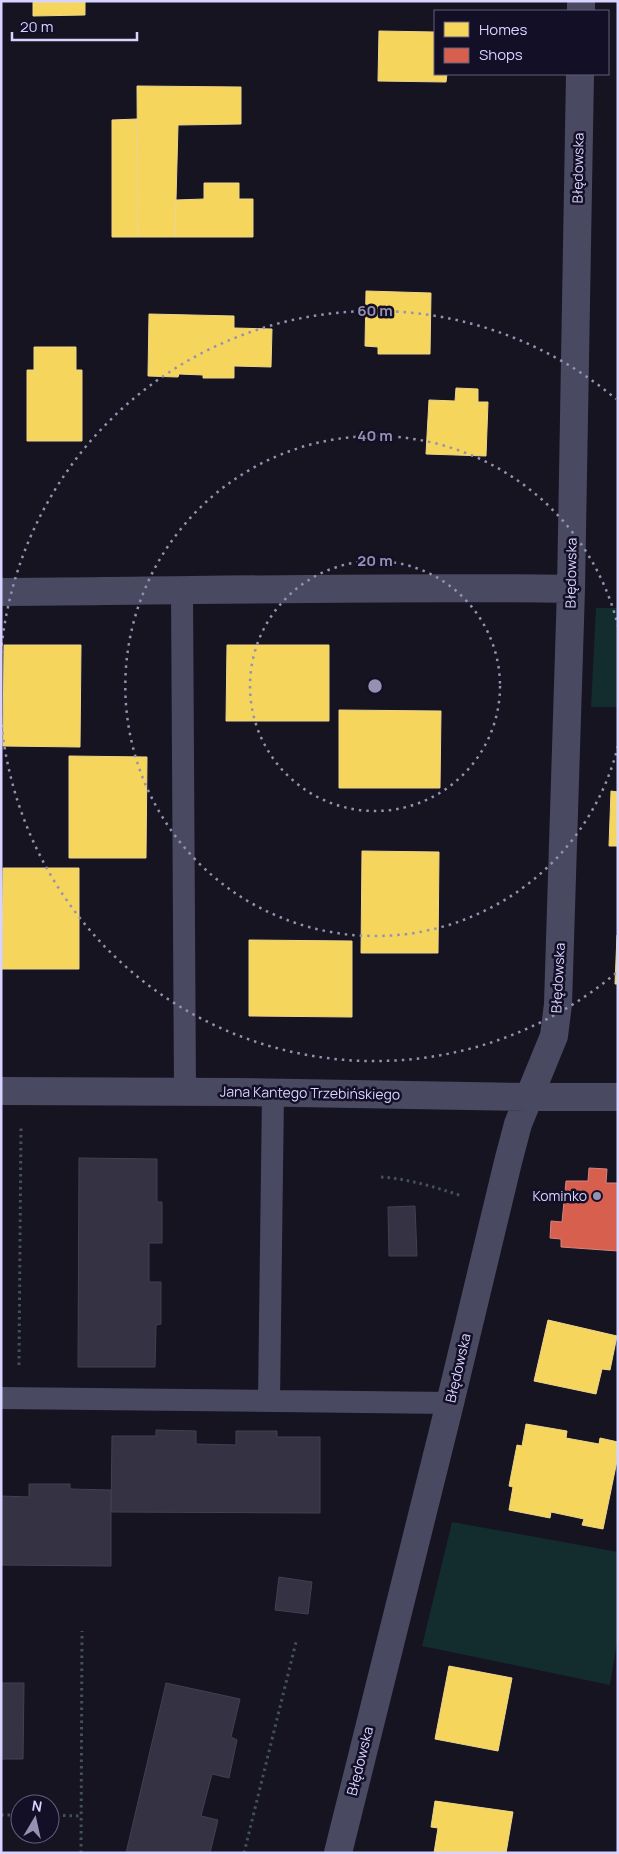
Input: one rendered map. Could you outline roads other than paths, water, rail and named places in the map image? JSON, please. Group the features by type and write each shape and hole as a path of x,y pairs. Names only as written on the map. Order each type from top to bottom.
{"street":[{"name":"Błędowska","path":"338,1853 450,1403 496,1207 518,1124 554,1036 558,1004 571,589 580,75"},
{"path":"1,592 455,587 571,589"},
{"name":"Jana Kantego Trzebińskiego","path":"1,1091 185,1091 618,1097"}],"lane":[{"path":"182,591 185,1091"},
{"path":"269,1400 273,1093"},
{"path":"10,1398 450,1403"}],"place":[{"name":"Kominko","path":"597,1196"}]}
